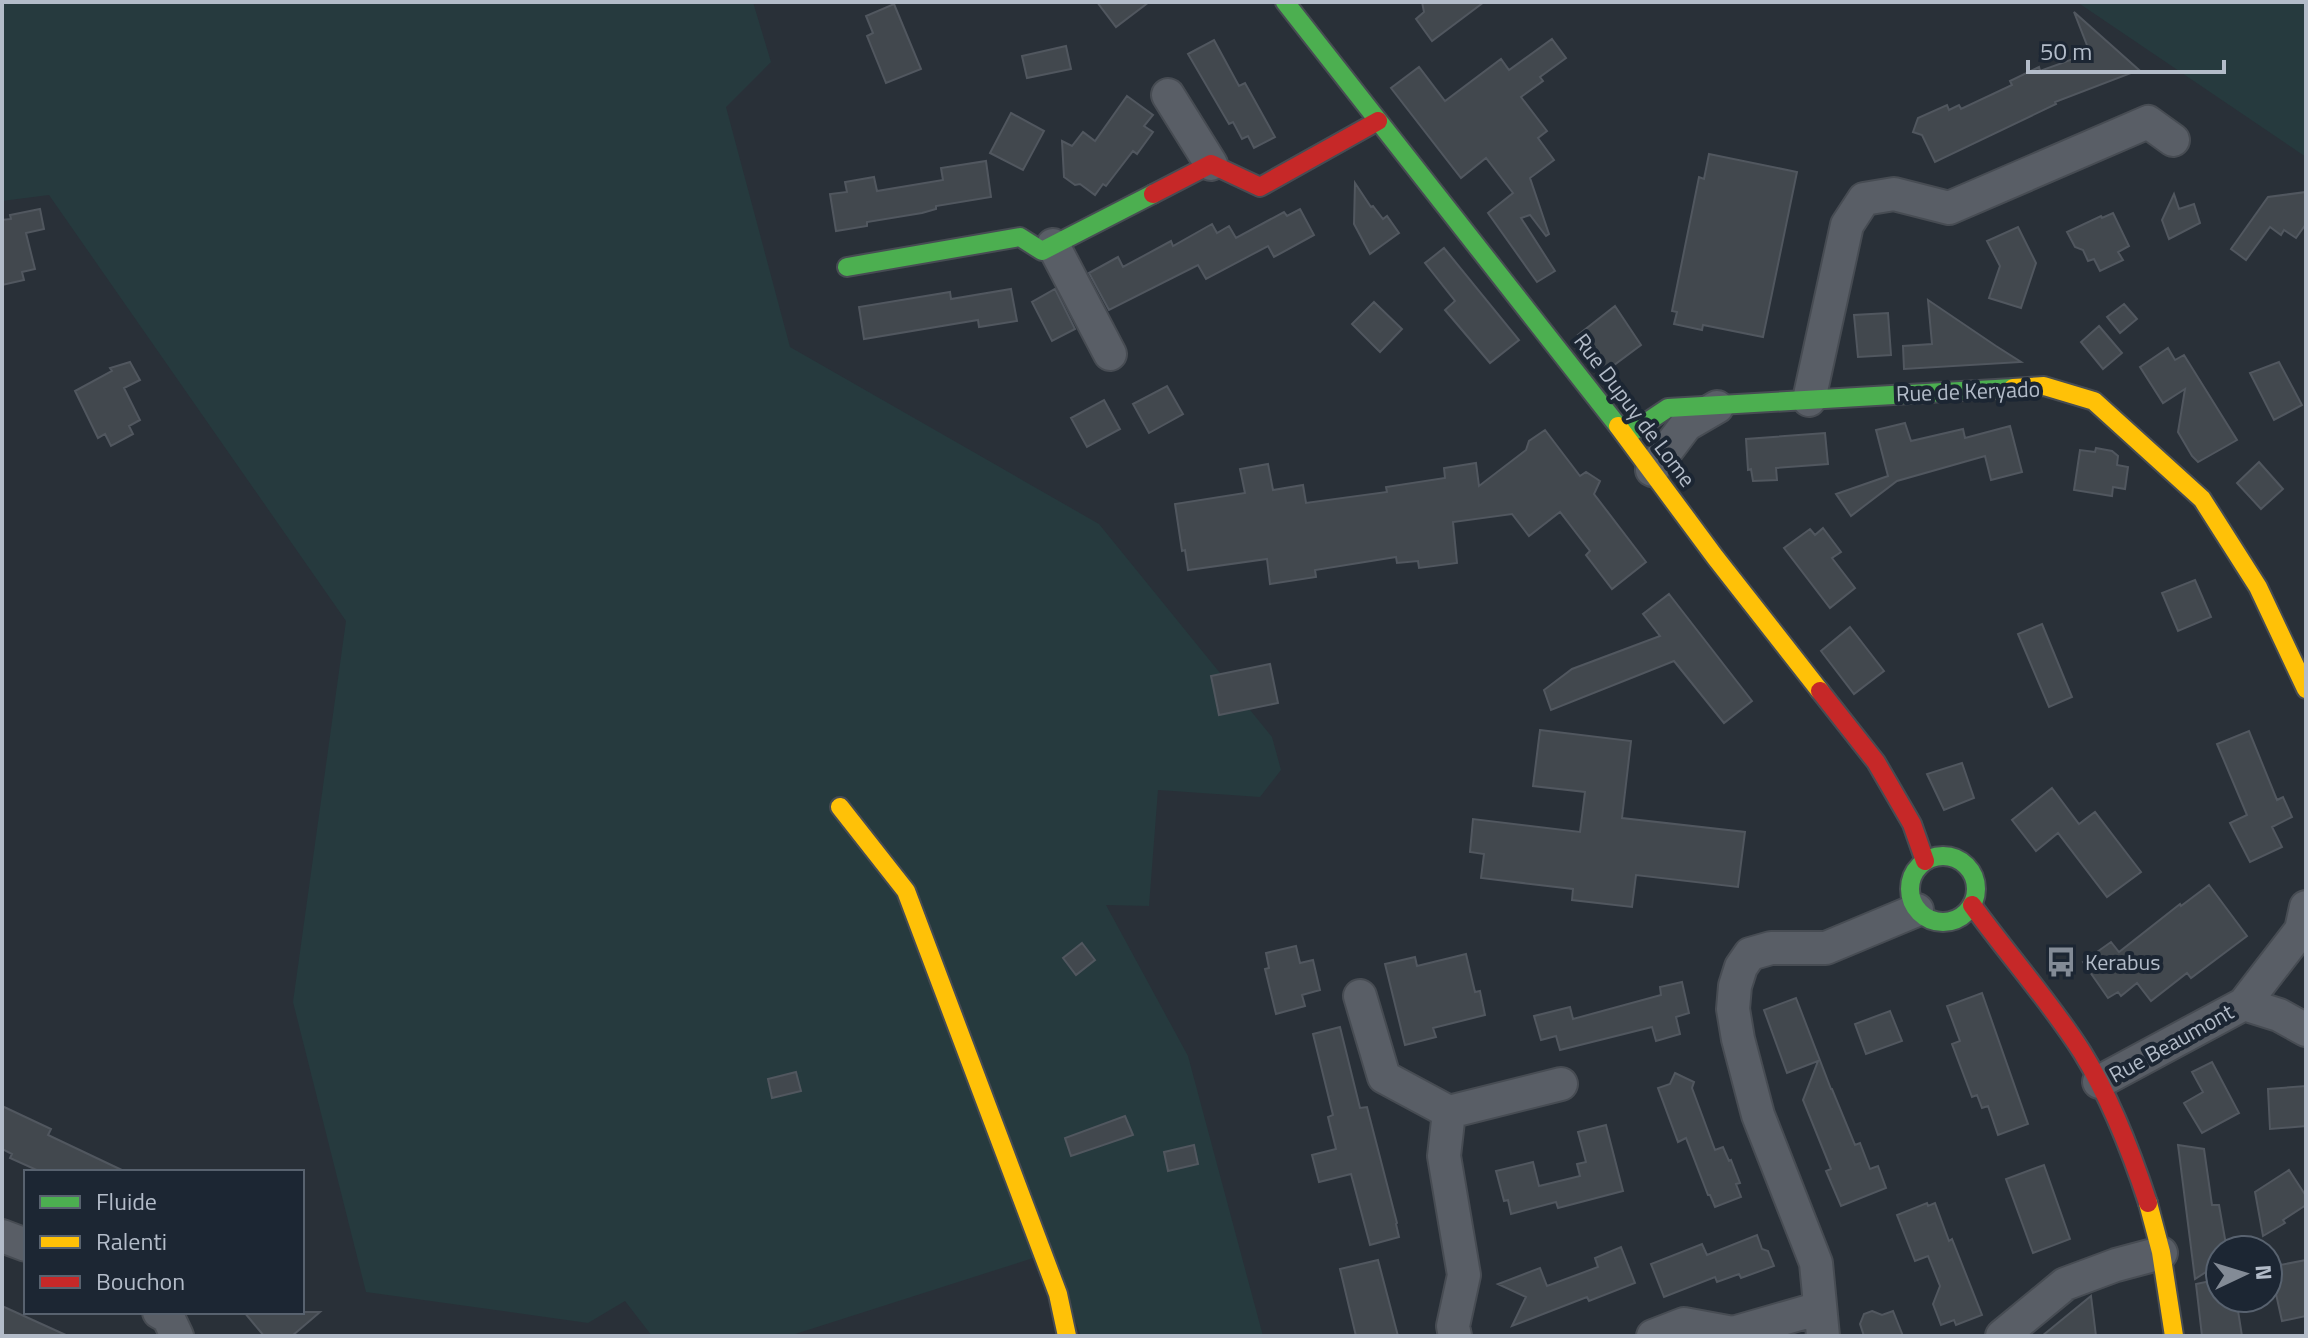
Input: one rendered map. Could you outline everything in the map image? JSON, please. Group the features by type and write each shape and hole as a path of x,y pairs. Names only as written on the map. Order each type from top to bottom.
{"street":[{"name":"Rue Dupuy de Lome","path":"1285,2 1626,436 1715,557 1876,762 1912,824 1925,861"},
{"path":"1168,95 1211,164 1260,187 1378,121"},
{"path":"1809,400 1847,225 1864,199 1894,194 1949,208 2148,122 2173,140"},
{"path":"847,267 1020,237 1042,251 1211,164"},
{"path":"1053,245 1110,354"},
{"name":"Rue de Keryado","path":"1626,436 1668,408 2044,386 2094,401 2202,499 2258,587 2306,689"},
{"name":"Rue de Keryado","path":"1652,470 1686,425 1718,407"},
{"path":"840,807 906,891 1058,1294 1067,1336"},
{"path":"1946,856 1957,858 1973,873 1977,884 1977,895 1972,905 1966,914 1946,923 1935,922 1917,910 1912,900 1911,878 1925,861 1946,856"},
{"path":"1972,905 2059,1019 2099,1082 2138,1168 2161,1253 2172,1307 2174,1336"},
{"name":"Rue Beaumont","path":"2099,1082 2244,1004 2301,930 2306,907"},
{"path":"1653,1336 1684,1324 1733,1333 1821,1322 1816,1263 1758,1115 1738,1039 1733,1009 1735,986 1741,967 1750,954 1771,948 1826,948 1917,910"},
{"path":"1360,996 1384,1077 1449,1112 1561,1084"},
{"name":"Rue Beaumont","path":"2244,1004 2279,1015 2306,1030"},
{"path":"1449,1112 1444,1156 1464,1275 1453,1326 1455,1336"},
{"path":"2,1236 24,1244"},
{"path":"2002,1336 2065,1284 2116,1265 2161,1253"},
{"path":"163,1314 168,1317 177,1336"}],"green space":[{"path":"2,2 753,2 771,62 726,107 790,347 1099,524 1272,737 1281,770 1260,797 1158,790 1149,906 1106,905 1188,1056 1263,1336 1081,1336 1049,1253 789,1336 652,1336 625,1301 588,1323 366,1292 293,1002 346,621 49,195 2,201"},
{"path":"2077,2 2306,2 2306,157"}],"building":[{"path":"1097,2 1149,2 1116,27"},
{"path":"1422,2 1484,2 1432,41 1416,19 1424,12"},
{"path":"894,4 921,69 886,83 867,36 873,33 866,16"},
{"path":"2074,12 2139,70 2055,102 1935,162 1922,135 1913,132 1918,118 1947,105 1949,110 1959,105 1961,109 2012,85 2010,81 2039,67 2040,71 2090,53"},
{"path":"1552,39 1566,58 1540,77 1543,81 1521,97 1547,131 1538,138 1554,160 1530,178 1549,234 1546,236 1530,215 1521,218 1555,271 1537,282 1488,213 1513,193 1486,158 1461,178 1391,88 1419,67 1445,101 1501,59 1509,70"},
{"path":"1214,40 1239,86 1245,83 1275,137 1254,148 1248,136 1242,139 1233,122 1229,124 1188,54"},
{"path":"1066,46 1071,69 1027,78 1022,56"},
{"path":"1127,96 1153,115 1144,126 1153,132 1137,154 1133,151 1106,186 1103,184 1095,195 1064,177 1062,141 1072,146 1083,132 1095,141"},
{"path":"1011,113 1044,131 1023,170 990,153"},
{"path":"1709,154 1797,172 1763,337 1703,325 1702,330 1674,324 1677,312 1672,311 1699,177 1704,179"},
{"path":"986,161 991,197 936,206 936,209 922,213 867,222 867,226 836,231 830,194 847,192 845,182 874,177 877,191 943,180 941,168"},
{"path":"1355,183 1371,207 1383,219 1387,216 1399,233 1370,254 1354,224"},
{"path":"2306,192 2306,224 2296,238 2284,230 2281,235 2270,227 2246,260 2231,249 2268,197"},
{"path":"2174,194 2179,209 2194,204 2200,223 2169,239 2162,220"},
{"path":"40,209 44,229 26,233 35,269 22,272 24,280 2,285 2,220 11,219 10,215"},
{"path":"1300,209 1314,235 1274,257 1268,246 1206,279 1198,265 1109,310 1089,273 1118,257 1123,267 1171,241 1173,246 1212,224 1217,233 1229,226 1236,238 1284,212 1287,216"},
{"path":"2113,213 2129,246 2118,252 2123,260 2100,271 2094,259 2088,261 2083,250 2075,247 2067,232"},
{"path":"2018,227 2036,263 2021,308 1989,298 2000,266 1987,241"},
{"path":"1444,248 1519,340 1490,363 1445,310 1455,301 1425,263"},
{"path":"1011,289 1017,321 979,327 978,320 864,339 859,307 950,292 951,299"},
{"path":"1055,289 1075,329 1052,341 1032,302"},
{"path":"1928,300 2021,362 1904,369 1903,346 1932,344"},
{"path":"1374,302 1402,329 1380,352 1352,324"},
{"path":"2124,304 2137,319 2120,333 2107,317"},
{"path":"1615,306 1641,345 1606,371 1578,335"},
{"path":"1888,313 1891,355 1858,357 1854,315"},
{"path":"2099,326 2122,353 2103,369 2081,342"},
{"path":"2168,348 2175,360 2184,355 2237,440 2198,462 2178,432 2185,389 2163,403 2140,367"},
{"path":"130,362 140,380 124,388 140,420 129,426 133,434 111,446 105,434 98,438 75,391 112,371 110,368"},
{"path":"2279,362 2302,405 2274,420 2250,373"},
{"path":"1167,386 1183,414 1149,433 1133,404"},
{"path":"1104,400 1120,429 1087,447 1071,418"},
{"path":"1905,423 1911,441 1963,429 1965,438 2010,426 2022,472 1991,480 1985,456 1897,481 1851,516 1836,494 1888,476 1876,430"},
{"path":"1545,430 1580,476 1586,472 1600,481 1594,494 1646,562 1612,589 1586,555 1590,551 1560,512 1529,536 1512,514 1453,522 1457,563 1419,568 1418,561 1397,563 1396,557 1315,570 1316,577 1270,584 1267,559 1188,570 1175,504 1245,493 1240,469 1268,464 1273,490 1303,485 1306,503 1387,492 1386,487 1445,478 1444,468 1476,463 1479,486 1526,450 1529,441"},
{"path":"1825,433 1828,464 1776,468 1777,480 1753,481 1751,469 1748,470 1746,439"},
{"path":"2096,448 2112,451 2118,456 2117,465 2128,467 2125,489 2113,487 2112,496 2074,490 2080,450 2095,452"},
{"path":"2259,462 2283,489 2261,509 2237,483"},
{"path":"1823,528 1841,552 1832,558 1855,588 1830,608 1784,548 1810,529 1815,535"},
{"path":"2195,580 2211,617 2178,631 2162,593"},
{"path":"1669,594 1752,701 1724,723 1674,661 1551,710 1544,690 1572,669 1660,636 1643,614"},
{"path":"2042,624 2072,697 2049,707 2018,634"},
{"path":"1850,627 1884,671 1854,694 1821,651"},
{"path":"1270,664 1278,703 1219,715 1211,676"},
{"path":"1540,730 1631,741 1622,818 1745,832 1738,887 1636,875 1632,907 1572,900 1573,889 1481,878 1484,854 1470,852 1473,819 1580,832 1585,792 1533,786"},
{"path":"2249,731 2277,800 2283,797 2292,817 2272,827 2282,847 2250,862 2230,823 2247,815 2217,744"},
{"path":"1962,763 1974,798 1944,810 1927,774"},
{"path":"2052,788 2079,824 2095,812 2141,872 2107,897 2058,833 2036,851 2012,820"},
{"path":"2209,885 2247,936 2191,978 2187,973 2151,1001 2137,983 2121,996 2118,992 2108,998 2083,962 2111,942 2119,952"},
{"path":"1082,943 1095,960 1076,975 1063,958"},
{"path":"1296,946 1300,963 1313,960 1320,990 1302,995 1305,1006 1276,1014 1265,969 1269,968 1266,953"},
{"path":"1466,954 1475,992 1480,991 1485,1015 1433,1028 1436,1037 1405,1045 1385,964 1415,957 1417,966"},
{"path":"1682,982 1689,1013 1676,1017 1680,1034 1656,1041 1652,1027 1560,1050 1556,1036 1541,1040 1534,1016 1570,1007 1573,1019 1661,995 1660,987"},
{"path":"1982,993 2028,1124 1998,1135 1988,1106 1982,1108 1977,1095 1972,1097 1952,1044 1960,1041 1947,1006"},
{"path":"1796,998 1855,1145 1860,1143 1870,1169 1878,1166 1886,1188 1841,1206 1826,1171 1831,1169 1803,1100 1818,1061 1787,1073 1764,1010"},
{"path":"1890,1011 1902,1041 1866,1054 1855,1024"},
{"path":"1340,1027 1360,1108 1367,1107 1399,1237 1370,1245 1351,1174 1319,1182 1312,1155 1336,1149 1328,1117 1333,1115 1313,1034"},
{"path":"2212,1062 2239,1113 2202,1133 2184,1103 2203,1092 2192,1072"},
{"path":"796,1072 801,1091 772,1098 768,1079"},
{"path":"1675,1073 1694,1082 1692,1088 1715,1150 1723,1147 1731,1160 1740,1183 1736,1184 1741,1197 1715,1207 1686,1138 1678,1142 1658,1088 1670,1084"},
{"path":"2306,1086 2306,1126 2270,1129 2268,1089"},
{"path":"2,1106 51,1129 48,1135 122,1170 37,1170 10,1158 12,1154 2,1149"},
{"path":"1125,1116 1133,1135 1071,1156 1065,1138"},
{"path":"1606,1125 1623,1191 1558,1208 1556,1202 1511,1214 1496,1171 1533,1162 1539,1186 1580,1176 1577,1164 1586,1162 1578,1132"},
{"path":"1194,1145 1198,1164 1168,1171 1164,1152"},
{"path":"2178,1145 2204,1149 2212,1205 2219,1205 2224,1234 2204,1234 2204,1273 2195,1279"},
{"path":"2044,1165 2070,1239 2033,1253 2006,1179"},
{"path":"2289,1170 2306,1196 2306,1205 2283,1220 2285,1223 2263,1234 2255,1192"},
{"path":"1927,1203 1928,1206 1935,1203 1982,1315 1956,1325 1954,1320 1941,1325 1933,1304 1940,1286 1928,1256 1915,1261 1897,1215"},
{"path":"1757,1235 1774,1266 1741,1278 1739,1274 1717,1282 1715,1277 1664,1297 1651,1264 1702,1244 1707,1255"},
{"path":"1621,1247 1635,1283 1589,1301 1587,1297 1512,1326 1526,1297 1498,1284 1540,1268 1547,1286 1598,1267 1595,1258"},
{"path":"1378,1260 1398,1336 1356,1336 1340,1269"},
{"path":"2306,1260 2306,1316 2282,1321 2280,1314 2284,1314 2284,1264"},
{"path":"2204,1282 2204,1314 2239,1314 2242,1336 2202,1336 2196,1284"},
{"path":"2091,1296 2096,1336 2042,1336 2064,1318"},
{"path":"2,1306 68,1336 2,1336"},
{"path":"1872,1311 1882,1315 1893,1311 1903,1336 1864,1336 1860,1324 1864,1314"},
{"path":"320,1312 292,1336 264,1336 246,1314"}],"traffic: fast":[{"path":"1285,2 1618,426"},
{"path":"847,267 1020,237 1042,251 1153,194"},
{"path":"1626,436 1668,408 2013,388"},
{"path":"1949,856 1967,865 1974,876 1976,889 1974,902 1967,913 1956,920 1937,922 1924,917 1915,908 1910,883 1915,870 1924,861 1949,856"}],"traffic: slow":[{"path":"2013,388 2044,386 2094,401 2202,499 2258,587 2306,689"},
{"path":"1618,426 1820,691"},
{"path":"840,807 906,891 1058,1294 1067,1336"},
{"path":"2148,1203 2161,1252 2174,1336"}],"traffic: jam":[{"path":"1153,194 1211,164 1260,187 1378,121"},
{"path":"1820,691 1876,762 1912,824 1925,861"},
{"path":"1972,905 2082,1052 2120,1126 2148,1203"}],"place":[{"name":"Kerabus","path":"2061,962"}]}
